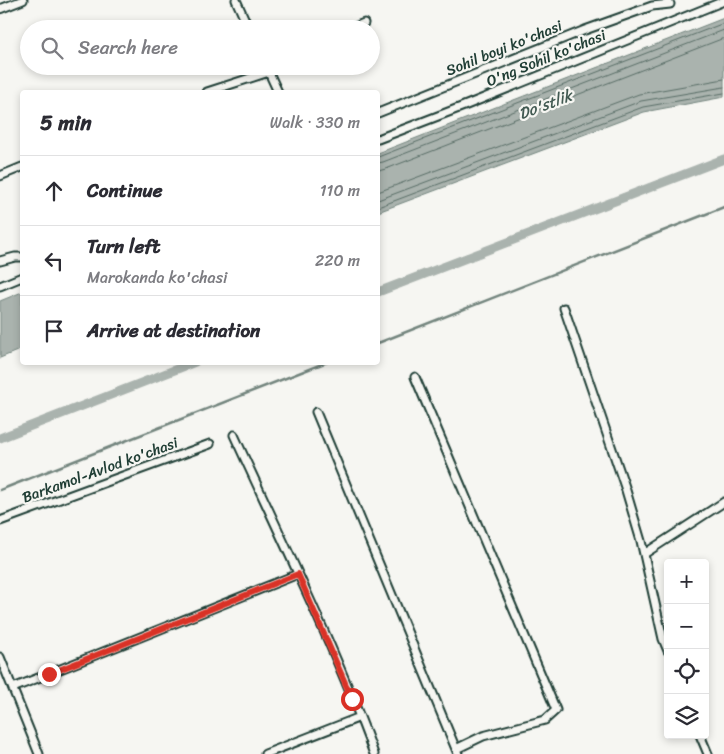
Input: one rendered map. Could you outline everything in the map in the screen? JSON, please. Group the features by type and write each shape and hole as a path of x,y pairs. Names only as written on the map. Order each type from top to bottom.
{"street":[{"path":"0,9 24,0"},
{"path":"236,0 244,20"},
{"name":"O'ng Sohil ko'chasi","path":"380,138 724,1"},
{"name":"Sohil boyi ko'chasi","path":"380,112 585,30 652,6 670,4"},
{"path":"212,90 251,75"},
{"path":"270,75 277,90"},
{"path":"0,176 20,168"},
{"path":"0,261 20,257"},
{"path":"0,286 20,278"},
{"path":"564,308 625,487 644,554 663,639 667,649"},
{"path":"316,412 458,752 483,736 545,720 556,710 415,377"},
{"path":"234,435 298,574 374,754"},
{"name":"Barkamol-Avlod ko'chasi","path":"0,521 210,444"},
{"path":"644,554 724,502"},
{"path":"13,688 298,574"},
{"path":"0,657 39,754"},
{"path":"265,754 360,717"},
{"path":"702,739 708,754"}],"water":[{"name":"Do'stlik","path":"724,18 724,97 644,112 380,211 380,152"},
{"path":"20,293 20,350 0,358 0,301"}],"waterway":[{"path":"380,291 724,159"},
{"path":"380,342 724,207"},
{"path":"0,438 187,365"},
{"path":"0,490 319,365"}],"route":[{"path":"49,674 102,651 298,574 352,699"}]}
